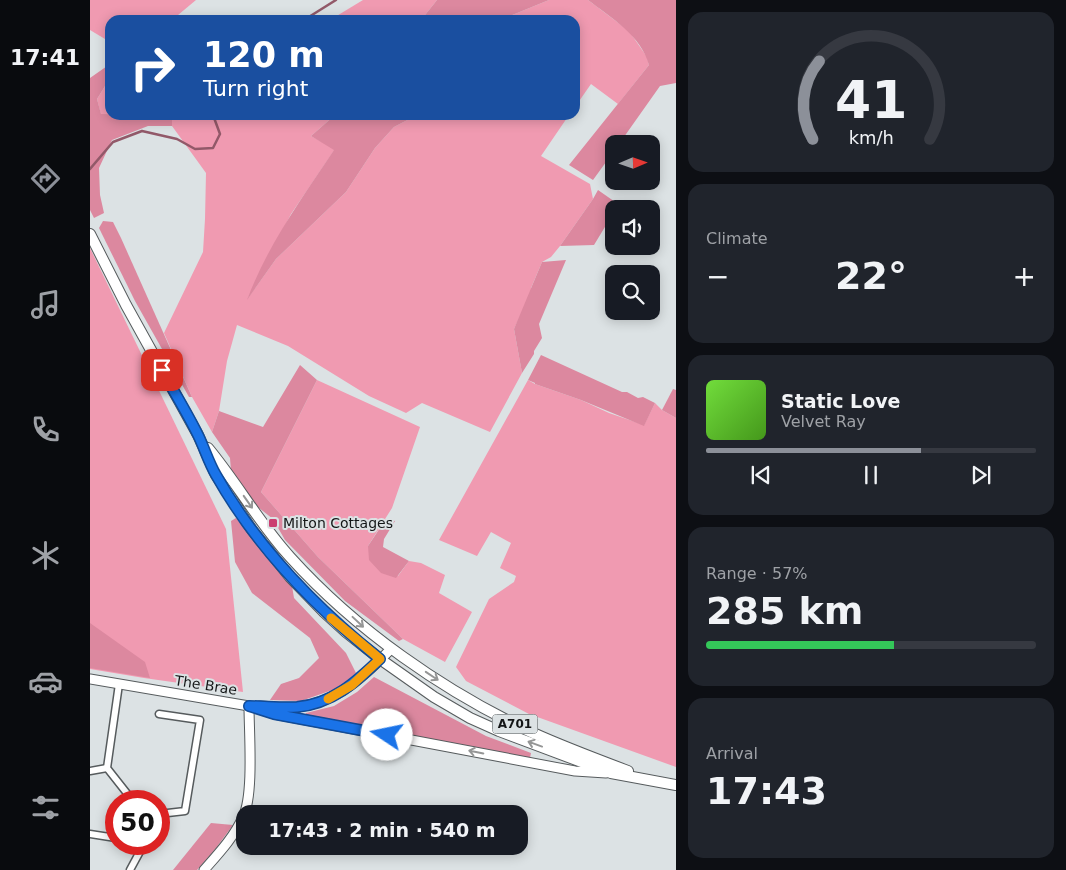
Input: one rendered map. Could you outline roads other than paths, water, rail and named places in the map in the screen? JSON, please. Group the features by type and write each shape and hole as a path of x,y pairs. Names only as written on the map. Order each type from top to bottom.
{"main road":[{"name":"A701","path":"90,234 126,305 198,435 216,475 252,530 276,560 332,618 380,659 434,697 470,718 499,731 611,773 676,784"},
{"name":"A701","path":"198,435 270,534 289,556 368,631 391,649 470,700 532,733 648,779"},
{"path":"204,870 230,840 244,816 248,802 250,781 249,706 297,707 319,702 342,692 364,675 391,649"},
{"name":"The Brae","path":"90,679 249,706 274,714 565,769 611,773"}],"street":[{"path":"119,684 107,768 125,790"},
{"path":"159,714 200,720 185,811 170,813"},
{"path":"90,771 107,768"},
{"path":"90,834 105,836"},
{"path":"130,870 138,855"}],"waterway":[{"path":"312,15 336,0"},
{"path":"90,169 113,142 142,131 177,139 195,149 213,148 220,134 215,120"}],"place":[{"name":"Milton Cottages","path":"273,523"}]}
